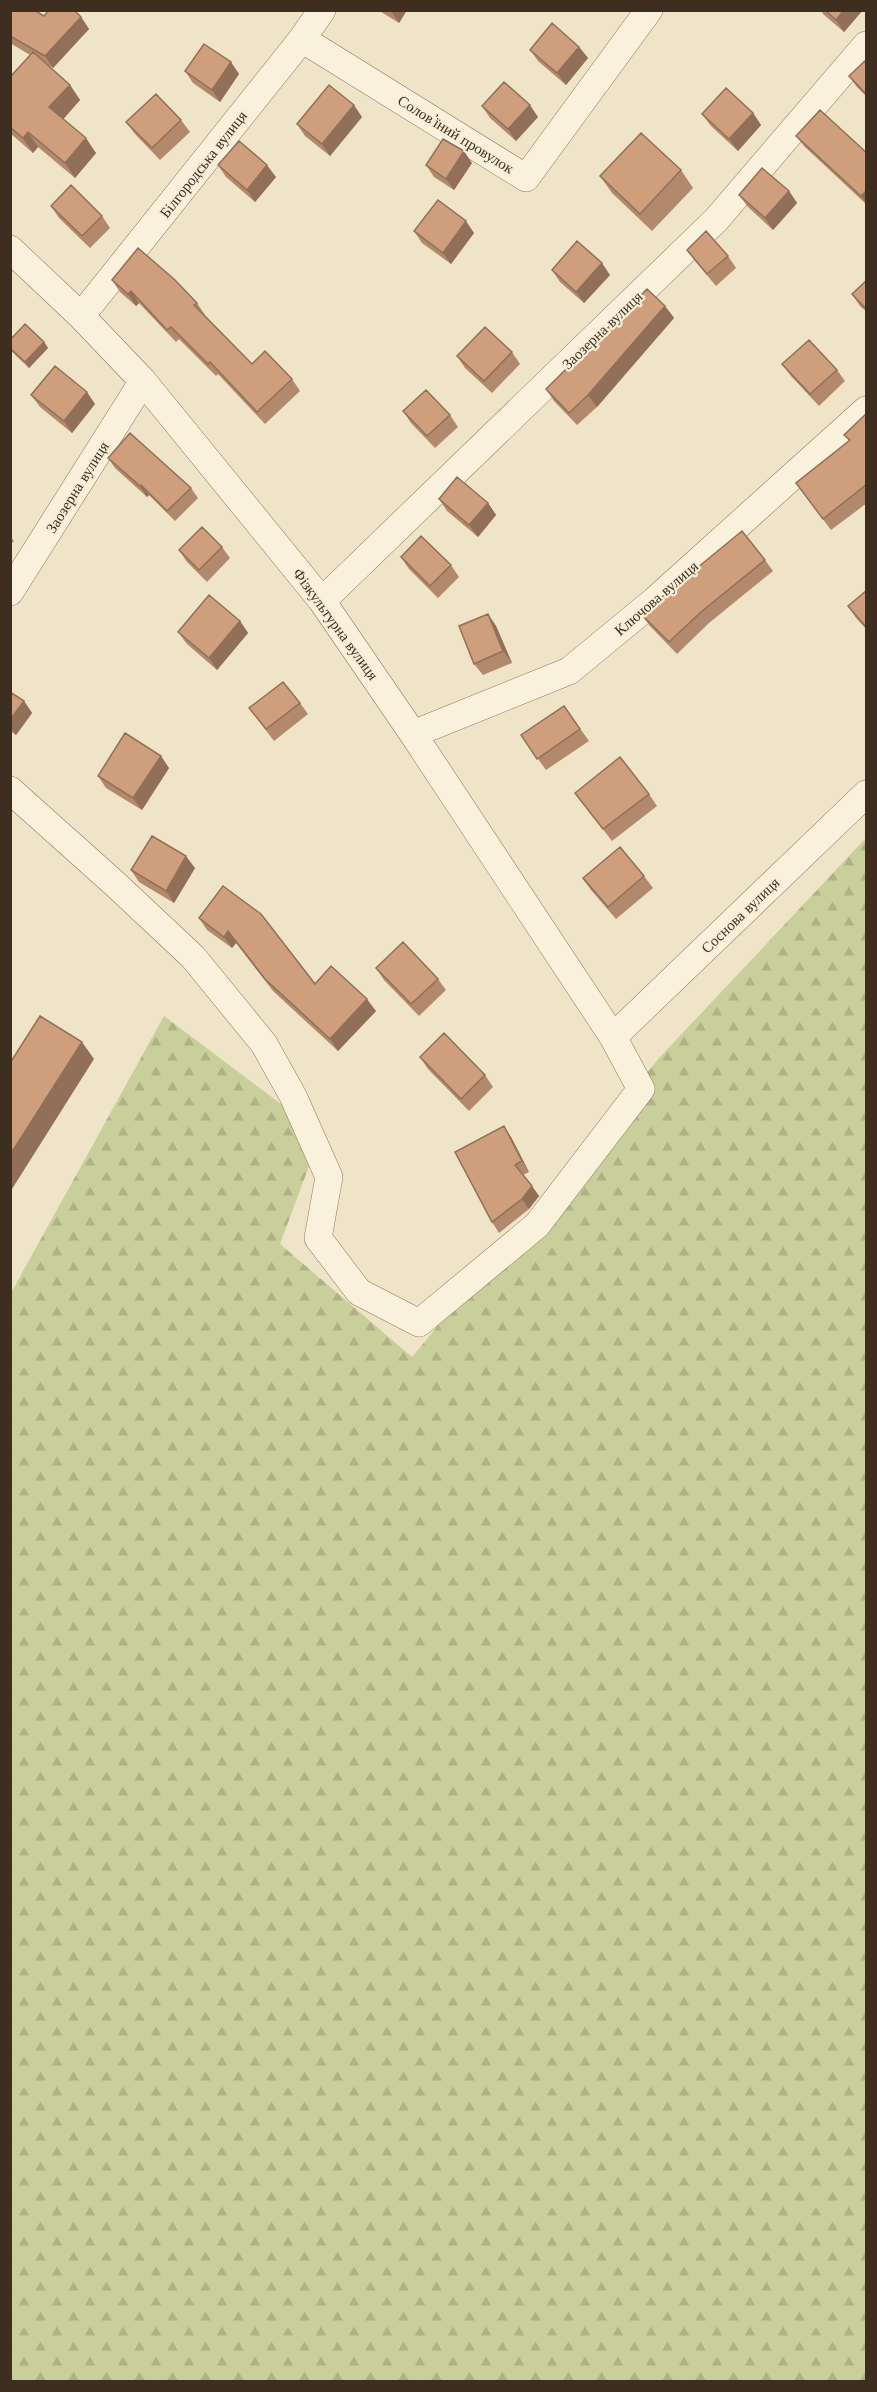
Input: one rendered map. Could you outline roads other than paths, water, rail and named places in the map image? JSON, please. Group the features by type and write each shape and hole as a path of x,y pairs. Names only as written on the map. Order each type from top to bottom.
{"street":[{"name":"Білгородська вулиця","path":"81,316 302,39 322,10"},
{"name":"Соловʼїний провулок","path":"302,39 526,178 649,10"},
{"name":"Заозерна вулиця","path":"322,601 716,220 867,45"},
{"name":"Фізкультурна вулиця","path":"10,249 81,316 143,381 322,601 613,1037 640,1089 537,1225 419,1323 359,1292 318,1238 329,1177 293,1096 264,1044 192,957 10,790"},
{"name":"Заозерна вулиця","path":"10,592 143,381"},
{"name":"Ключова вулиця","path":"413,735 569,670 654,601 867,410"},
{"name":"Соснова вулиця","path":"613,1037 867,794"}]}
